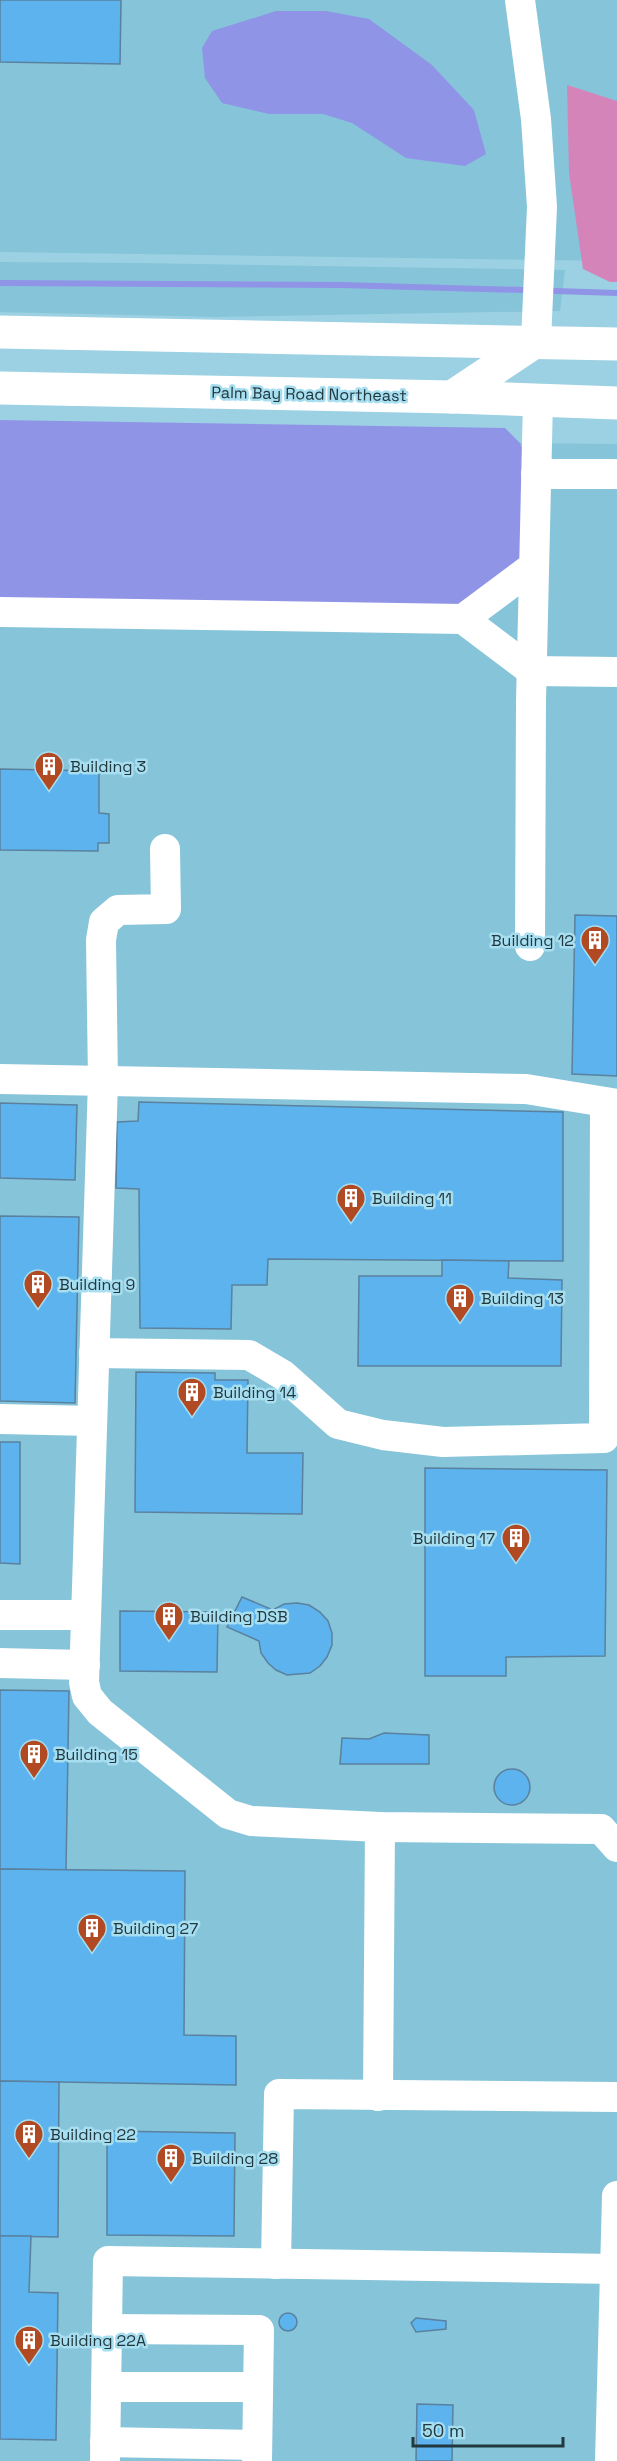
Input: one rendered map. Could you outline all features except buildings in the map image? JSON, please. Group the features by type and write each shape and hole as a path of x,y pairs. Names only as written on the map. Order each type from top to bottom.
{"main road":[{"path":"0,332 617,344"},
{"path":"452,397 536,341"},
{"name":"Palm Bay Road Northeast","path":"0,388 452,397 617,403"}],"lane":[{"path":"520,0 536,118 542,207 536,341"},
{"path":"530,946 532,671 538,400"},
{"path":"536,474 617,474"},
{"path":"463,620 534,566"},
{"path":"0,612 463,620 532,671 617,672"},
{"path":"165,849 166,909 118,910 104,922 101,940 103,1081 84,1682 87,1696 100,1712 228,1814 251,1821 380,1827 601,1829 617,1846"},
{"path":"0,1079 526,1089 611,1104 610,1381 604,1438 443,1442 383,1436 338,1424 283,1375 249,1355 94,1353"},
{"path":"0,1419 92,1421"},
{"path":"0,1615 86,1615"},
{"path":"0,1663 85,1665"},
{"path":"378,2096 380,1827"},
{"path":"276,2264 279,2094 617,2097"},
{"path":"610,2461 617,2196"},
{"path":"107,2329 259,2330 257,2453 105,2452 108,2261 615,2270"},
{"path":"106,2387 258,2387"}],"shaded area":[{"path":"0,0 617,0 617,261 0,252"},
{"path":"567,85 617,101 617,282 610,282 583,269 569,173"},
{"path":"0,262 565,270 560,311 217,317 0,312"},
{"path":"520,443 617,444 617,2461 0,2461 0,603 525,457"}],"water":[{"path":"276,11 326,11 369,19 432,65 474,110 486,154 465,166 406,158 352,123 323,114 269,114 222,103 205,78 202,48 212,31"},
{"path":"0,420 505,428 520,443 525,457 523,561 466,606 0,603"}],"waterway":[{"path":"0,283 341,285 522,290"},
{"path":"555,291 617,293"}],"place":[{"name":"Building 3","path":"49,792"},
{"name":"Building 12","path":"595,966"},
{"name":"Building 11","path":"351,1224"},
{"name":"Building 9","path":"38,1310"},
{"name":"Building 13","path":"460,1324"},
{"name":"Building 14","path":"192,1418"},
{"name":"Building 17","path":"516,1564"},
{"name":"Building DSB","path":"169,1642"},
{"name":"Building 15","path":"34,1780"},
{"name":"Building 27","path":"92,1954"},
{"name":"Building 22","path":"29,2160"},
{"name":"Building 28","path":"171,2184"},
{"name":"Building 22A","path":"29,2366"}]}
